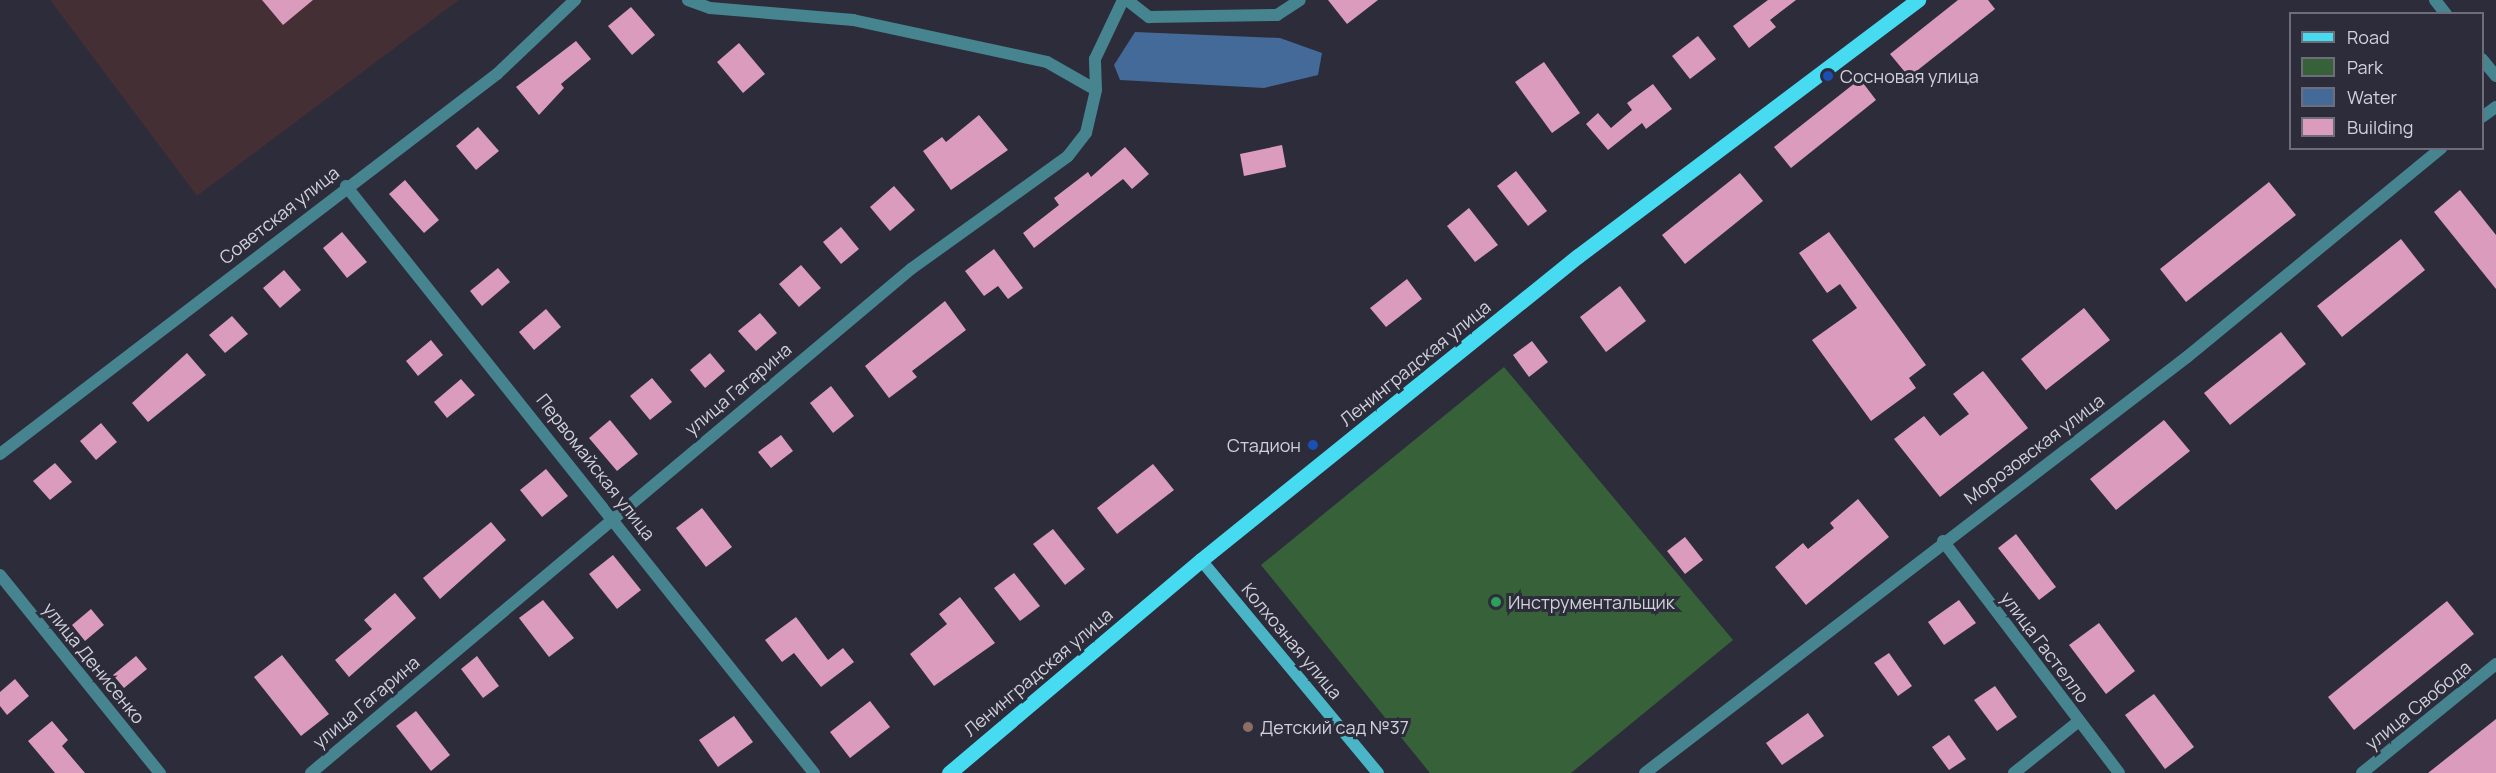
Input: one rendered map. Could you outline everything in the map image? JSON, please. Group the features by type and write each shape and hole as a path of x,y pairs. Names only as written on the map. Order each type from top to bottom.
{"main road":[{"name":"Ленинградская улица","path":"949,773 1201,560 1578,256 1918,0"},
{"name":"Колхозная улица","path":"1201,560 1378,773"}],"street":[{"name":"Советская улица","path":"0,454 346,186 497,74 575,0"},
{"path":"688,0 710,8 853,20 1047,62 1096,90"},
{"name":"улица Гагарина","path":"311,773 613,515 910,269 1068,156 1086,133 1096,90 1095,59 1125,0 1149,17 1277,15 1300,0"},
{"path":"2435,0 2444,12"},
{"path":"2484,61 2496,76"},
{"name":"Морозовская улица","path":"1645,773 1943,541 2187,357 2439,150"},
{"name":"Первомайская улица","path":"346,186 613,515 697,631 814,773"},
{"name":"улица Гастелло","path":"1943,541 2120,773"},
{"name":"улица Денисенко","path":"0,575 160,773"},
{"name":"улица Свобода","path":"2362,773 2496,664"},
{"path":"2013,773 2079,721"}],"shaded area":[{"path":"50,0 459,0 197,196"}],"green space":[{"name":"Инструментальщик","path":"1504,367 1733,640 1571,773 1430,773 1261,565"}],"water":[{"path":"1135,32 1280,38 1322,53 1318,75 1264,88 1120,80 1114,65"}],"building":[{"path":"262,0 313,0 283,25"},
{"path":"1328,0 1378,0 1347,24"},
{"path":"1768,0 1796,0 1770,20 1776,27 1749,48 1733,26"},
{"path":"1958,0 1988,0 1995,9 1909,77 1890,54"},
{"path":"631,7 655,35 632,55 608,26"},
{"path":"1698,36 1716,59 1690,79 1672,56"},
{"path":"576,41 591,59 561,84 564,88 539,115 516,87"},
{"path":"739,43 765,74 743,93 717,62"},
{"path":"1544,62 1580,113 1552,133 1515,82"},
{"path":"1860,79 1876,100 1791,168 1774,147"},
{"path":"1653,84 1672,109 1646,129 1642,123 1608,150 1586,124 1598,113 1611,128 1632,110 1627,103"},
{"path":"979,115 1008,150 951,190 923,151 942,137 946,142"},
{"path":"478,127 499,151 476,170 456,146"},
{"path":"1282,145 1286,167 1244,176 1240,154"},
{"path":"1125,147 1149,174 1132,189 1123,179 1034,248 1023,233 1059,205 1054,198 1088,172 1091,177"},
{"path":"1516,171 1547,211 1528,226 1497,186"},
{"path":"1740,173 1763,201 1685,264 1662,235"},
{"path":"405,180 439,220 424,233 389,194"},
{"path":"2269,182 2296,215 2186,302 2160,269"},
{"path":"894,186 915,210 890,231 870,207"},
{"path":"2460,190 2496,235 2496,289 2434,212"},
{"path":"1469,208 1498,245 1475,262 1447,226"},
{"path":"841,227 859,249 841,264 823,242"},
{"path":"342,232 367,262 347,278 323,248"},
{"path":"1829,232 1926,365 1909,378 1916,388 1871,421 1812,340 1857,308 1840,284 1827,293 1799,253"},
{"path":"2401,239 2425,270 2342,337 2317,306"},
{"path":"994,249 1023,288 1008,299 998,286 984,296 965,271"},
{"path":"801,265 821,288 799,307 779,284"},
{"path":"498,268 510,282 482,306 470,291"},
{"path":"284,270 301,290 280,308 263,288"},
{"path":"1407,279 1422,299 1386,327 1370,308"},
{"path":"1620,286 1646,321 1606,352 1580,317"},
{"path":"945,301 966,330 912,371 917,377 889,398 865,366"},
{"path":"2084,308 2110,340 2046,390 2021,359"},
{"path":"546,309 561,327 534,350 519,332"},
{"path":"760,313 777,333 756,351 738,331"},
{"path":"232,316 248,334 225,353 209,335"},
{"path":"2281,332 2306,364 2230,425 2204,393"},
{"path":"431,340 443,355 418,376 406,361"},
{"path":"1532,341 1548,362 1529,377 1513,355"},
{"path":"187,353 206,375 148,422 132,403"},
{"path":"710,353 725,371 705,388 690,370"},
{"path":"1983,371 2028,428 1940,497 1894,439 1924,416 1940,436 1969,414 1953,394"},
{"path":"652,378 672,402 650,420 630,396"},
{"path":"461,379 475,395 447,418 434,402"},
{"path":"831,386 854,416 833,433 810,403"},
{"path":"610,420 638,454 617,471 589,438"},
{"path":"2164,420 2190,451 2116,510 2090,479"},
{"path":"101,423 117,442 96,460 80,441"},
{"path":"781,435 793,451 771,468 758,452"},
{"path":"55,463 72,482 50,500 33,481"},
{"path":"1153,464 1174,490 1117,534 1097,508"},
{"path":"546,469 568,496 542,517 520,490"},
{"path":"1858,499 1889,537 1806,605 1775,567 1803,543 1808,549 1834,528 1830,523"},
{"path":"702,508 732,547 706,567 676,528"},
{"path":"491,522 506,540 440,599 423,578"},
{"path":"1053,529 1085,569 1065,585 1033,544"},
{"path":"2016,534 2056,587 2039,600 1998,548"},
{"path":"1685,537 1703,560 1685,574 1667,551"},
{"path":"613,555 641,590 617,609 589,574"},
{"path":"1014,573 1040,606 1020,621 994,588"},
{"path":"395,593 416,618 349,677 335,660 372,629 364,620"},
{"path":"960,597 995,643 934,686 910,654 947,624 939,614"},
{"path":"543,600 574,638 549,657 519,618"},
{"path":"1959,600 1976,623 1944,645 1928,622"},
{"path":"2447,601 2474,634 2354,730 2328,697"},
{"path":"91,609 104,625 85,641 72,625"},
{"path":"796,617 828,660 843,648 854,662 821,687 794,653 782,662 765,640"},
{"path":"2099,623 2135,671 2106,694 2069,645"},
{"path":"1889,653 1912,686 1898,696 1874,663"},
{"path":"282,655 329,714 301,736 254,677"},
{"path":"136,656 147,669 124,688 113,675"},
{"path":"477,656 499,686 483,698 461,669"},
{"path":"15,679 29,696 7,715 0,706 0,692"},
{"path":"1995,686 2017,717 1997,731 1974,700"},
{"path":"2154,694 2194,747 2165,769 2125,715"},
{"path":"870,701 890,727 850,758 830,732"},
{"path":"416,711 450,755 431,771 396,726"},
{"path":"1808,713 1824,736 1782,765 1766,743"},
{"path":"734,716 753,742 718,767 699,740"},
{"path":"2496,719 2496,773 2428,773"},
{"path":"52,721 68,740 62,746 85,773 55,773 28,741"},
{"path":"1949,735 1966,759 1949,770 1932,747"}],"place":[{"name":"Сосновая улица","path":"1828,76"},
{"name":"Стадион","path":"1313,445"},
{"name":"Инструментальщик","path":"1496,602"},
{"name":"Детский сад №37","path":"1248,727"}]}
